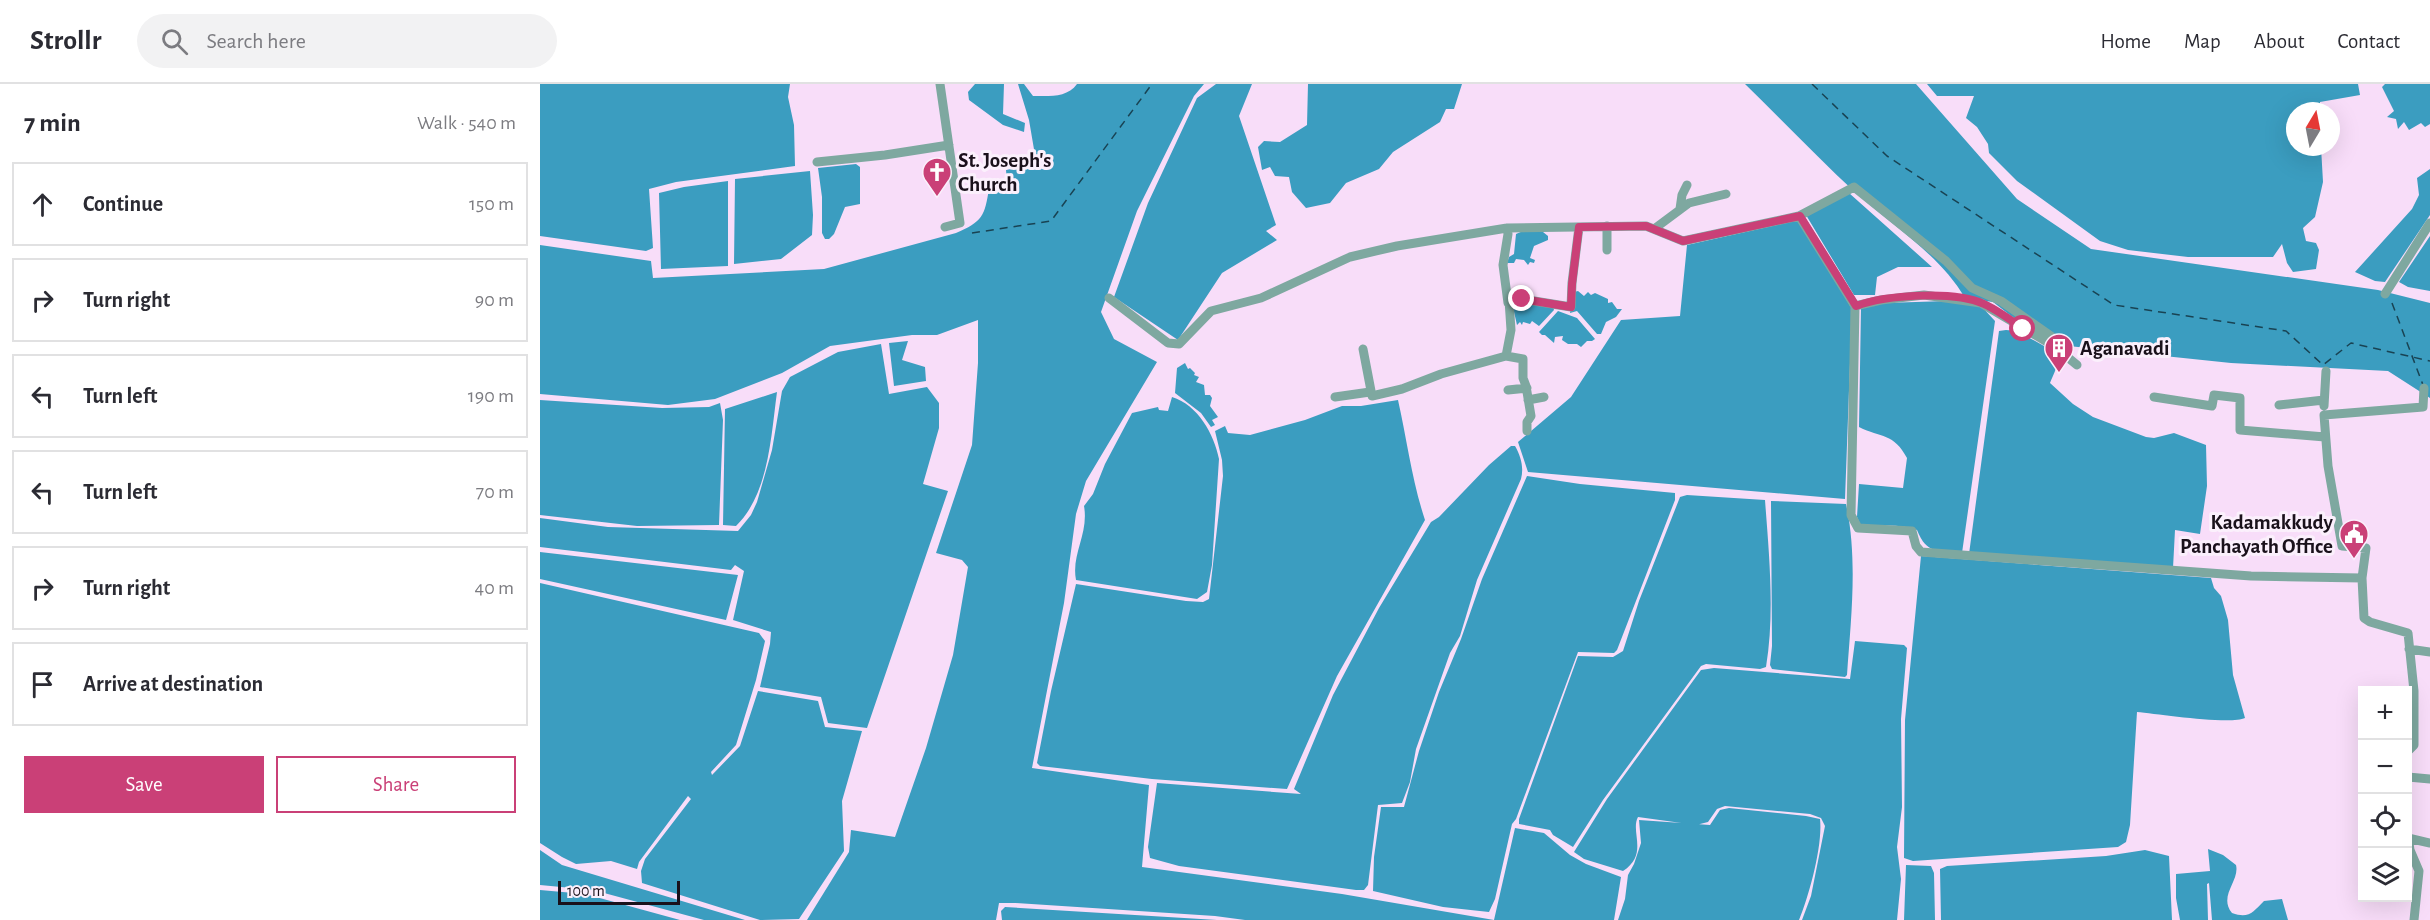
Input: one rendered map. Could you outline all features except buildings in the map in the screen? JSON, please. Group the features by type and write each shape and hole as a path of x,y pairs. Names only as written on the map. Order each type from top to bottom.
{"street":[{"path":"940,84 960,223 945,227"},
{"path":"817,162 949,145"},
{"path":"1680,209 1682,195 1687,185"},
{"path":"1109,298 1168,343 1179,344 1211,311 1261,298 1350,257 1396,246 1507,228 1607,226 1646,226 1683,241 1800,216 1854,187 1946,261 1972,288 2001,301 2065,346"},
{"path":"1654,229 1680,209 1700,199 1726,194"},
{"path":"1800,216 1856,306 1851,515 1858,528 1912,531 1916,546 1921,552 2251,576 2362,578"},
{"path":"2385,294 2430,223"},
{"path":"1607,226 1607,250"},
{"path":"1508,303 1513,299 1571,307 1579,227"},
{"path":"1506,356 1511,330 1503,265 1507,228"},
{"path":"1856,306 1881,300 1935,295 1982,303 2050,344 2077,365"},
{"path":"1363,349 1372,396 1402,389 1441,374 1506,356 1523,359 1523,378 1527,388 1531,419 1527,422 1527,431"},
{"path":"2326,370 2325,437 2335,514 2342,546 2366,548 2362,578 2364,618 2370,622 2408,633 2414,692 2414,745 2412,747"},
{"path":"1508,390 1527,388"},
{"path":"2325,415 2423,407 2424,388"},
{"path":"1335,397 1370,392"},
{"path":"2154,397 2212,406 2214,395 2240,398 2240,430 2325,437"},
{"path":"1528,400 1544,397"},
{"path":"2279,405 2324,400"},
{"path":"2409,649 2430,652"},
{"path":"2412,777 2430,779"},
{"path":"2412,839 2430,843"},
{"path":"2410,848 2419,871 2414,920"}],"water":[{"path":"540,84 790,84 788,97 794,125 795,166 676,182 649,189 653,248 646,251 540,236"},
{"path":"975,84 1004,84 1003,114 1025,123 1024,132 1003,125 969,100 968,92"},
{"path":"1018,84 1024,84 1033,96 1045,96 1063,94 1077,84 1204,84 1194,96 1137,211 1101,312 1114,339 1157,362 1086,481 1076,514 1064,603 1032,768 1149,785 1142,867 1342,894 1494,920 1245,920 1215,916 999,903 996,920 807,920 849,852 851,830 895,837 926,748 953,655 968,567 962,560 936,553 972,445 978,363 978,320 937,335 912,335 830,346 782,373 715,399 668,405 540,394 540,245 651,261 653,278 824,269 956,233 972,225 981,217 989,188 1007,182 1006,170 1033,165 1036,161 1029,120"},
{"path":"1216,84 1252,84 1239,116 1276,225 1266,231 1277,240 1222,273 1178,340 1114,297 1148,203 1197,98"},
{"path":"1308,84 1462,84 1454,109 1446,109 1440,122 1393,152 1379,169 1346,183 1330,203 1306,208 1292,192 1289,177 1275,176 1270,167 1262,170 1258,147 1264,141 1280,142 1307,125"},
{"path":"1745,84 1916,84 2017,199 2091,249 2378,290 2430,303 2430,398 2388,371 2231,363 2059,345 2028,329 1993,302 1965,298 1943,268 1856,193"},
{"path":"1927,84 2358,84 2360,95 2320,102 2286,102 2286,156 2322,156 2323,182 2315,217 2303,228 2306,241 2316,243 2319,250 2316,269 2293,272 2287,263 2282,244 2273,257 2188,257 2128,250 2100,241 2017,181 1989,153 1988,144 1977,127 1966,118 1974,96 1937,96"},
{"path":"2385,84 2430,84 2430,124 2425,127 2421,123 2409,130 2404,122 2398,129 2396,119 2387,117 2394,111 2382,87"},
{"path":"856,164 860,167 860,204 845,207 834,234 829,239 825,239 822,233 822,197 818,168"},
{"path":"2430,169 2430,215 2385,282 2375,281 2355,272 2412,209 2419,195 2417,178"},
{"path":"810,171 812,235 781,259 734,264 735,179"},
{"path":"728,181 728,266 661,269 659,193"},
{"path":"1849,193 1932,267 1898,267 1877,277 1875,295 1854,295 1806,215"},
{"path":"1799,220 1852,309 1845,499 1528,472 1518,442 1571,397 1621,320 1680,316 1687,245"},
{"path":"1523,231 1543,232 1548,236 1548,240 1534,246 1530,258 1535,260 1534,263 1530,262 1528,265 1524,260 1516,259 1514,263 1507,263 1509,257 1514,254 1516,234"},
{"path":"2430,236 2430,291 2408,287 2399,282"},
{"path":"1578,291 1584,296 1588,292 1591,295 1595,293 1608,299 1608,303 1612,302 1617,309 1622,309 1616,317 1606,322 1601,334 1597,334 1577,311 1570,313 1574,292"},
{"path":"1947,301 1982,307 1995,321 1962,553 1934,550 1925,544 1917,530 1860,524 1857,517 1859,484 1903,488 1907,458 1892,440 1859,427 1861,308 1884,303"},
{"path":"1512,303 1552,304 1554,310 1539,326 1532,321 1530,324 1523,322 1522,325 1520,322 1517,325"},
{"path":"1558,311 1577,318 1595,339 1587,341 1581,347 1577,344 1568,344 1562,340 1563,336 1555,337 1554,343 1542,335 1539,332"},
{"path":"1999,331 2017,331 2053,351 2057,363 2050,383 2073,404 2093,417 2146,437 2154,438 2174,433 2206,445 2207,486 2200,534 2175,530 2173,568 1969,554"},
{"path":"908,341 902,360 925,367 926,381 894,386 889,343"},
{"path":"881,344 889,394 927,387 939,403 939,428 923,484 948,491 867,728 828,723 821,697 760,687 771,632 733,620 744,571 735,565 731,570 540,547 540,518 608,527 738,531 751,515 757,502 772,450 782,391 790,377 838,352"},
{"path":"1185,363 1188,369 1190,368 1195,373 1194,375 1199,377 1196,382 1204,385 1205,395 1210,395 1212,398 1210,406 1218,417 1212,420 1215,425 1211,427 1201,413 1175,393 1177,368"},
{"path":"777,392 767,464 762,481 747,513 736,526 723,525 725,409"},
{"path":"1172,397 1190,407 1197,414 1209,431 1219,459 1212,565 1207,592 1197,599 1076,580 1076,561 1084,526 1084,506 1093,494 1105,464 1132,413 1158,407 1159,410 1168,411"},
{"path":"540,400 662,408 709,407 720,403 723,420 719,525 637,526 540,515"},
{"path":"1398,400 1413,475 1425,520 1337,676 1287,789 1152,779 1040,766 1037,763 1051,691 1076,584 1186,601 1203,602 1209,599 1223,476 1222,460 1215,431 1225,426 1228,433 1250,435 1305,420 1342,406 1361,406"},
{"path":"1511,446 1515,446 1520,458 1521,479 1477,580 1460,636 1450,653 1416,749 1410,782 1402,803 1378,805 1368,885 1364,890 1179,866 1150,858 1148,847 1157,783 1301,794 1294,789 1333,695 1379,608 1431,522 1439,517 1489,465"},
{"path":"1527,476 1580,484 1675,493 1675,500 1617,650 1614,653 1578,652 1516,819 1512,824 1495,899 1489,912 1443,907 1373,891 1374,857 1381,807 1404,807 1419,751 1439,692 1482,579"},
{"path":"1687,495 1765,500 1771,605 1766,667 1760,669 1706,664 1701,666 1603,800 1573,847 1553,835 1550,830 1519,824 1519,819 1578,656 1613,657 1623,651 1639,601 1680,497"},
{"path":"1771,501 1846,504 1853,567 1847,675 1845,677 1772,669 1770,665 1772,646"},
{"path":"540,552 738,575 726,620 540,579"},
{"path":"1921,556 2211,578 2214,588 2221,596 2228,620 2233,675 2245,718 2210,720 2137,712 2130,825 2126,842 2118,847 1913,861 1904,858 1905,720"},
{"path":"540,583 759,633 765,641 756,680 736,745 711,772 712,775 740,746 758,691 818,701 825,727 862,731 842,801 844,851 799,919 760,920 642,883 641,871 645,859 691,799 688,796 639,862 637,869 611,861 576,864 540,843"},
{"path":"1855,641 1904,645 1907,648 1901,719 1902,807 1897,847 1901,879 1897,920 1802,920 1811,896 1825,826 1821,818 1810,814 1725,806 1717,809 1708,822 1696,825 1638,817 1635,858 1623,871 1584,859 1574,852 1607,799 1701,670 1714,668 1850,679"},
{"path":"1729,808 1820,819 1814,870 1799,920 1618,920 1625,899 1628,875 1641,843 1639,820 1710,825 1720,810"},
{"path":"1515,828 1544,833 1570,855 1586,864 1621,877 1614,920 1494,920"},
{"path":"2208,849 2223,855 2236,865 2235,877 2227,901 2232,913 2247,915 2264,901 2282,899 2288,920 2212,920 2209,883 2207,884 2208,920 2180,920 2176,898 2176,874 2210,871"},
{"path":"540,850 562,865 745,920 704,920 593,890 540,885"},
{"path":"2145,850 2169,856 2172,920 1941,920 1940,869 1947,866 2106,856"},
{"path":"1906,865 1931,866 1934,873 1935,920 1904,920"},
{"path":"540,890 585,894 680,920 540,920"},
{"path":"1005,907 1217,920 1002,920 1001,911"}],"ferry route":[{"path":"972,233 1051,221 1152,84"},
{"path":"1812,84 1887,156 2114,305 2286,331 2323,365 2351,343 2430,361"},
{"path":"2392,303 2423,385"}],"place":[{"name":"St. Joseph's Church","path":"937,198"},
{"name":"Aganavadi","path":"2059,374"},
{"name":"Kadamakkudy Panchayath Office","path":"2354,560"}],"route":[{"path":"1522,299 1571,307 1573,268 1579,227 1646,226 1683,241 1800,216 1856,306 1916,295 1935,295 1982,303 2023,329"}]}
